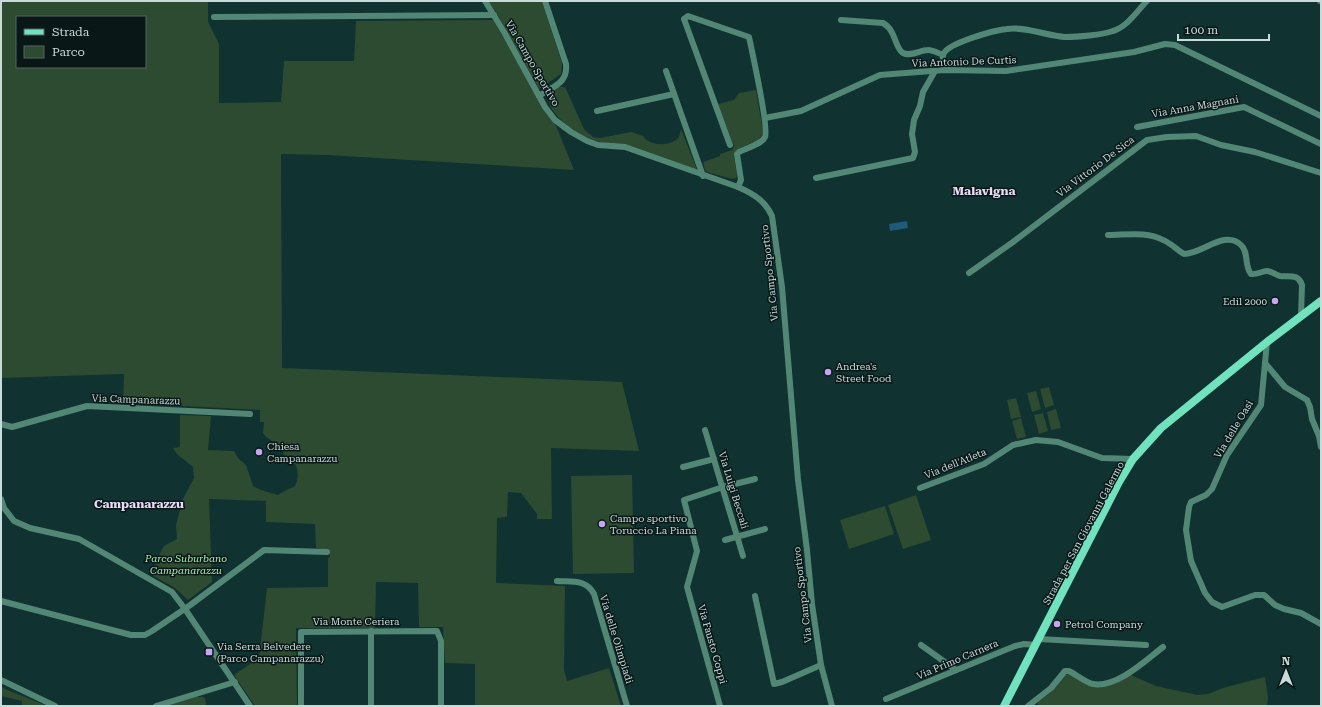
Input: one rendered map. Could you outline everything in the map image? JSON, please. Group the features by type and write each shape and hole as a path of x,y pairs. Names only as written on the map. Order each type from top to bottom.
{"main road":[{"name":"Strada per San Giovanni Galermo","path":"1004,706 1119,482 1133,459 1161,428 1267,342 1321,302"}],"street":[{"name":"Via Campo Sportivo","path":"484,1 494,15 545,107 555,120 571,132 598,145 625,148 751,192 762,200 772,216 782,287 798,480 812,604 821,665 832,706"},
{"path":"539,96 564,78 566,69 545,1"},
{"path":"944,70 943,54 951,46 979,36 1008,28 1042,32 1064,37 1108,33 1116,31 1124,25 1147,1"},
{"path":"214,17 494,15"},
{"path":"730,145 684,19 688,16 749,37 765,118 766,133 762,141 737,154 741,180 738,187"},
{"path":"841,20 883,23 887,25 902,53 906,54 931,50 943,54"},
{"name":"Via Antonio De Curtis","path":"765,118 800,111 880,75 944,70 1006,71 1134,52 1165,44 1175,45 1321,116"},
{"path":"666,71 703,176"},
{"path":"816,178 913,158 915,152 911,129 920,106 923,92 935,71"},
{"path":"597,111 674,94"},
{"name":"Via Anna Magnani","path":"1137,127 1244,107 1321,144"},
{"name":"Via Vittorio De Sica","path":"969,272 1013,242 1147,140 1167,137 1196,136 1221,145 1255,152 1321,173"},
{"path":"1108,235 1142,234 1155,237 1166,241 1184,254 1196,252 1220,241 1235,241 1241,244 1244,248 1248,270 1251,274 1267,271 1280,276 1295,277 1300,280 1302,285 1301,316"},
{"name":"Via delle Oasi","path":"1267,342 1261,405 1227,456 1212,489 1206,495 1192,502 1189,507 1186,530 1191,561 1205,593 1212,602 1222,607 1255,595 1264,595 1275,605 1301,613 1321,624"},
{"path":"1265,363 1285,387 1307,400 1321,446"},
{"name":"Via Campanarazzu","path":"1,424 12,427 87,406 250,414"},
{"name":"Via Luigi Beccali","path":"705,430 744,556"},
{"name":"Via dell'Atleta","path":"920,488 984,464 1013,445 1036,440 1058,442 1102,458 1133,459"},
{"path":"683,467 714,459"},
{"path":"723,487 755,479"},
{"name":"Via Fausto Coppi","path":"720,706 687,587 697,551 684,500 723,487"},
{"path":"1,499 4,508 14,521 30,528 79,538 172,592 250,706"},
{"path":"725,540 765,530"},
{"path":"1,601 131,635 145,635 185,609 264,550 327,552"},
{"name":"Via delle Olimpiadi","path":"557,581 585,583 590,587 594,594 627,706"},
{"path":"755,596 774,684 821,665"},
{"path":"371,631 371,706"},
{"name":"Via Monte Ceriera","path":"301,706 301,632 437,631 441,641 441,706"},
{"name":"Via Primo Carnera","path":"886,699 1015,646 1024,644 1037,642 1146,645"},
{"path":"921,645 956,670"},
{"path":"1028,706 1051,688 1065,671 1069,671 1093,684 1116,680 1130,673 1163,647"},
{"path":"1,680 55,706"},
{"path":"156,706 234,682"}],"green space":[{"name":"Parco Suburbano Campanarazzu","path":"1,1 208,1 208,22 219,44 219,103 281,102 284,61 354,61 356,21 493,20 555,123 574,170 327,155 281,154 282,368 622,382 639,451 551,448 552,519 537,519 537,514 521,493 508,492 507,517 497,518 496,583 565,586 564,670 567,681 609,668 621,706 475,706 475,664 445,663 443,627 419,627 418,583 376,582 375,628 296,628 297,706 255,706 234,675 259,658 267,588 328,587 329,550 316,548 315,524 266,522 266,501 209,499 212,582 188,600 175,588 152,575 157,559 164,546 177,539 176,525 183,499 194,478 193,467 177,454 173,448 180,447 180,415 211,416 208,450 234,451 238,458 246,465 253,486 261,490 278,495 294,487 298,476 296,465 285,456 278,445 266,437 263,433 264,422 260,422 260,410 123,403 124,374 1,378"},
{"path":"488,1 542,1 562,63 561,74 539,89 496,12"},
{"path":"557,87 565,87 584,129 593,137 600,138 631,132 643,136 650,142 665,144 678,138 681,129 696,170 590,139 574,131 561,120 550,106 550,95"},
{"path":"756,90 763,132 758,140 741,147 734,154 736,178 732,179 707,172 703,162 732,150 734,146 718,104 734,100 739,93"},
{"path":"1049,387 1054,405 1045,408 1040,389"},
{"path":"1036,391 1041,409 1032,412 1027,393"},
{"path":"1016,398 1021,417 1011,419 1007,400"},
{"path":"1056,409 1061,428 1051,430 1047,412"},
{"path":"1043,413 1048,431 1039,434 1034,415"},
{"path":"1021,418 1026,437 1017,439 1012,421"},
{"name":"Campo sportivo Toruccio La Piana","path":"632,475 634,573 573,574 571,476"},
{"path":"916,495 931,540 903,549 888,505"},
{"path":"885,506 894,534 849,549 840,520"},
{"path":"1071,674 1095,686 1118,682 1131,675 1156,686 1198,695 1208,694 1223,688 1265,677 1268,698 1267,706 1040,706 1037,703 1052,691 1065,675"},
{"path":"1,686 47,706 22,706 22,701 1,696"},
{"path":"194,697 205,698 206,706 164,706"}],"water":[{"path":"907,221 908,228 890,231 889,224"}],"place":[{"name":"Edil 2000","path":"1275,301"},
{"name":"Andrea's Street Food","path":"828,372"},
{"name":"Chiesa Campanarazzu","path":"259,452"},
{"name":"Campo sportivo Toruccio La Piana","path":"602,524"},
{"name":"Petrol Company","path":"1057,624"},
{"name":"Via Serra Belvedere (Parco Campanarazzu)","path":"209,652"}],"district":[{"name":"Malavigna","path":"984,191"},
{"name":"Campanarazzu","path":"139,504"}]}
